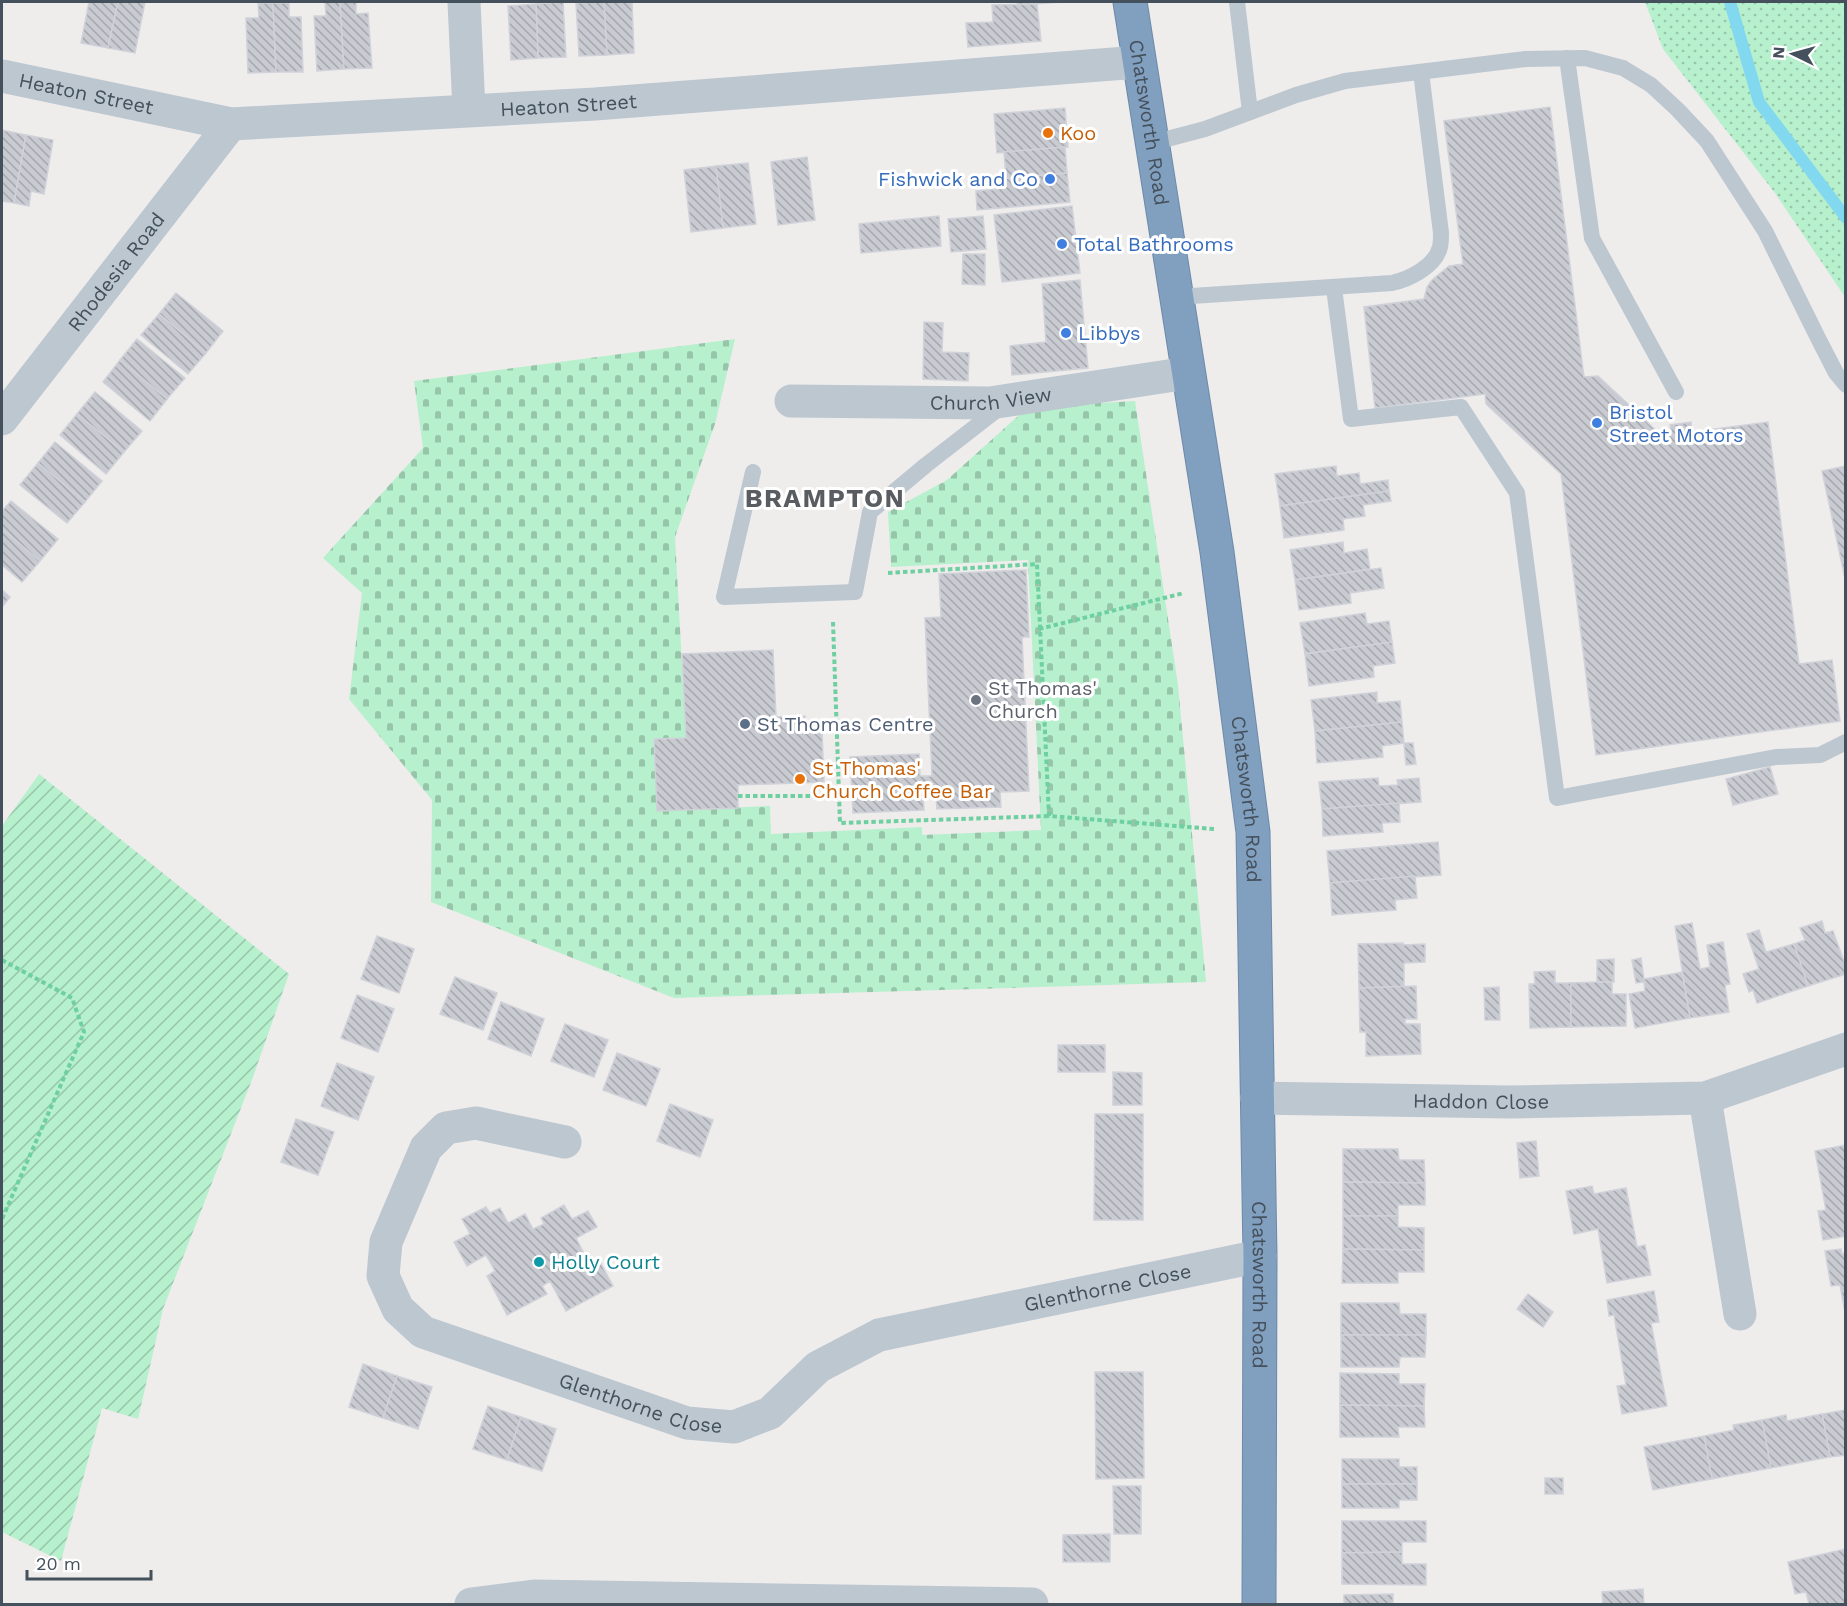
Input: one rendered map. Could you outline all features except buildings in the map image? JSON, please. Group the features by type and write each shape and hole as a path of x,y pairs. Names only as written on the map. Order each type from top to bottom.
{"highway":[{"name":"Chatsworth Road","path":"1130,2 1222,584 1253,832 1260,1256 1259,1605"}],"street":[{"path":"464,2 469,110"},
{"name":"Heaton Street","path":"2,76 231,124 619,102 1139,62"},
{"name":"Rhodesia Road","path":"2,419 231,124"},
{"name":"Church View","path":"791,401 990,403 1188,373"},
{"name":"Haddon Close","path":"1257,1098 1510,1102 1705,1098 1845,1049"},
{"path":"1705,1098 1740,1314"},
{"name":"Glenthorne Close","path":"565,1142 476,1123 446,1128 426,1148 386,1242 383,1276 398,1309 423,1332 687,1423 734,1428 770,1413 818,1367 879,1335 1260,1256"},
{"path":"471,1605 534,1596 1032,1605"}],"lane":[{"path":"1237,2 1250,112"},
{"path":"1567,58 1592,238 1676,392"},
{"path":"1152,143 1205,129 1296,95 1345,81 1526,59 1585,58 1623,69 1651,85 1707,141 1764,231 1836,373 1845,385"},
{"path":"1176,297 1392,283 1407,279 1430,262 1440,249 1441,233 1421,72"},
{"path":"1334,288 1351,419 1461,407 1517,493 1557,798 1776,757 1820,755 1845,741"},
{"path":"753,472 724,597 855,592 870,512 1010,400"}],"path":[{"path":"859,574 1037,564 1049,816"},
{"path":"1039,629 1222,584"},
{"path":"831,592 840,823 1049,816 1253,832"},
{"path":"738,796 839,796"},
{"path":"2,960 72,998 84,1032 2,1219"}],"green space":[{"path":"1645,2 1845,2 1845,297 1775,193 1663,49"},
{"path":"735,339 715,424 675,537 686,738 654,740 657,811 770,806 771,834 922,827 922,835 1041,830 1028,560 891,567 888,512 947,480 1028,407 1135,401 1178,685 1206,982 674,998 431,902 432,800 349,699 362,593 323,558 423,448 414,381"},
{"path":"39,774 289,974 253,1077 163,1309 138,1419 102,1408 61,1561 2,1532 2,826"}],"waterway":[{"path":"1730,2 1759,102 1846,218"}],"place":[{"name":"Koo","path":"1048,133"},
{"name":"Fishwick and Co","path":"1050,179"},
{"name":"Total Bathrooms","path":"1062,244"},
{"name":"Libbys","path":"1066,333"},
{"name":"Bristol Street Motors","path":"1597,423"},
{"name":"St Thomas' Church","path":"976,700"},
{"name":"St Thomas Centre","path":"745,724"},
{"name":"St Thomas' Church Coffee Bar","path":"800,779"},
{"name":"Holly Court","path":"539,1262"}],"district":[{"name":"BRAMPTON","path":"825,498"}]}
